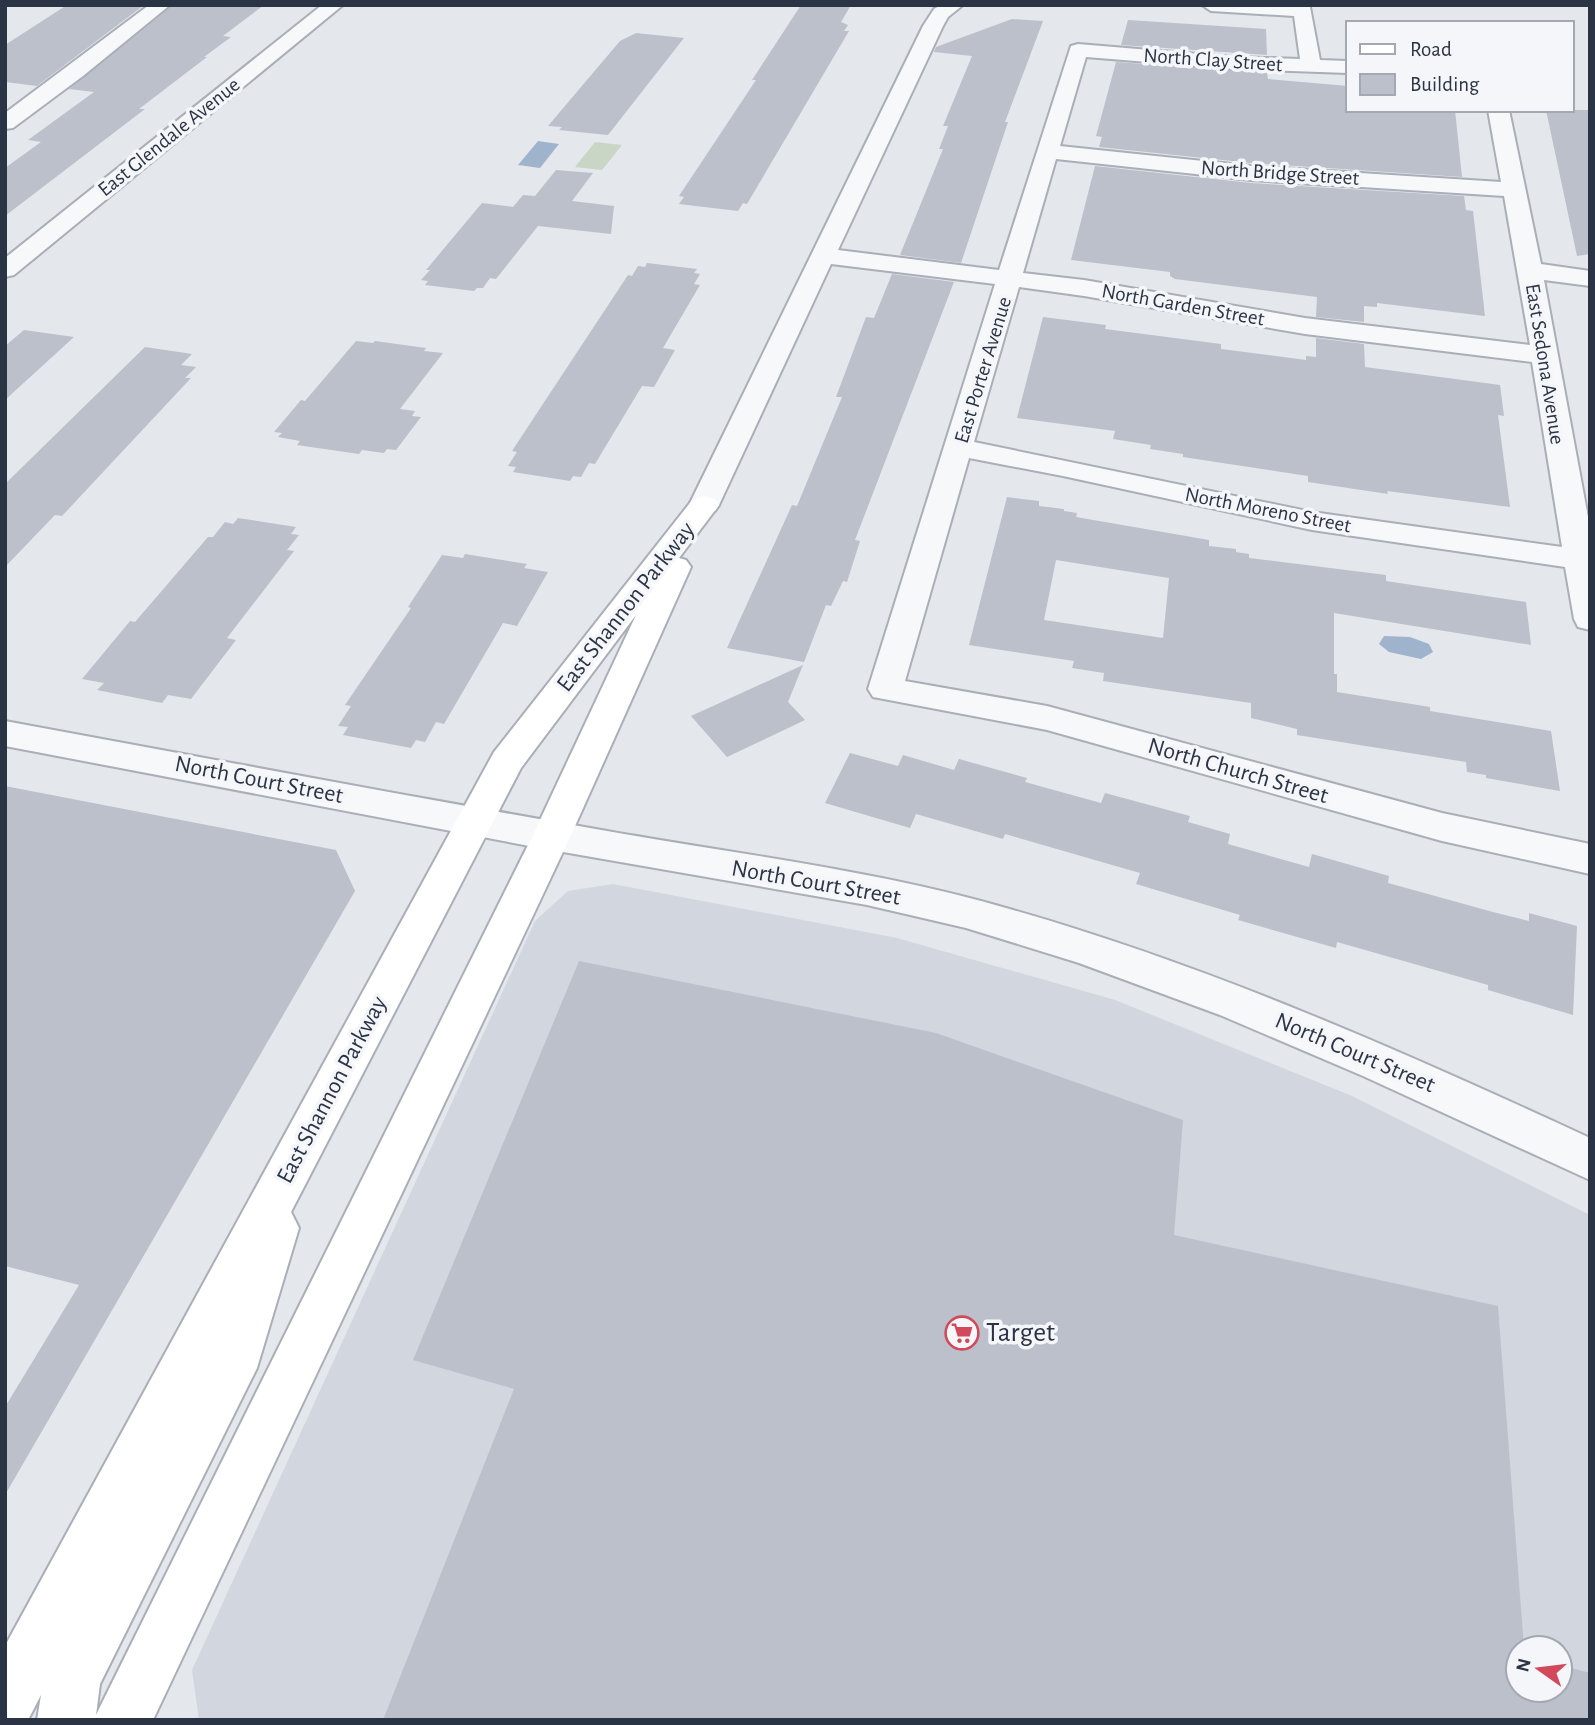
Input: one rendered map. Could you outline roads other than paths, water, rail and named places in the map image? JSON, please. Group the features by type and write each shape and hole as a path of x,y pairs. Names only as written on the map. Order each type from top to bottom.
{"street":[{"path":"5,123 76,72 161,5"},
{"name":"East Glendale Avenue","path":"5,270 334,5"},
{"name":"East Shannon Parkway","path":"123,1720 552,835 704,505 933,26 941,13 954,5"},
{"path":"1211,5 1303,11 1307,50 1312,65"},
{"name":"North Clay Street","path":"1078,50 1209,61 1346,66"},
{"name":"East Porter Avenue","path":"885,689 960,448 1078,50"},
{"name":"East Sedona Avenue","path":"1498,112 1530,270 1590,619"},
{"name":"North Bridge Street","path":"1048,151 1251,173 1513,190"},
{"path":"8,236 41,240"},
{"name":"North Garden Street","path":"824,256 1010,278 1305,326 1543,355"},
{"path":"1530,270 1590,279"},
{"name":"North Moreno Street","path":"960,448 1088,472 1205,500 1312,521 1578,559"},
{"name":"East Shannon Parkway","path":"5,1704 508,761 704,505"},
{"name":"North Church Street","path":"885,689 1048,718 1442,827 1590,859"},
{"name":"North Court Street","path":"5,733 892,895 1012,925 1174,978 1281,1020 1430,1085 1590,1160"},
{"path":"66,1720 72,1679 239,1351 267,1266 291,1168"}],"water":[{"path":"538,141 559,144 540,168 518,165"},
{"path":"1384,636 1410,637 1429,644 1433,652 1421,659 1389,652 1379,644"}],"place":[{"name":"Target","path":"962,1333"}]}
